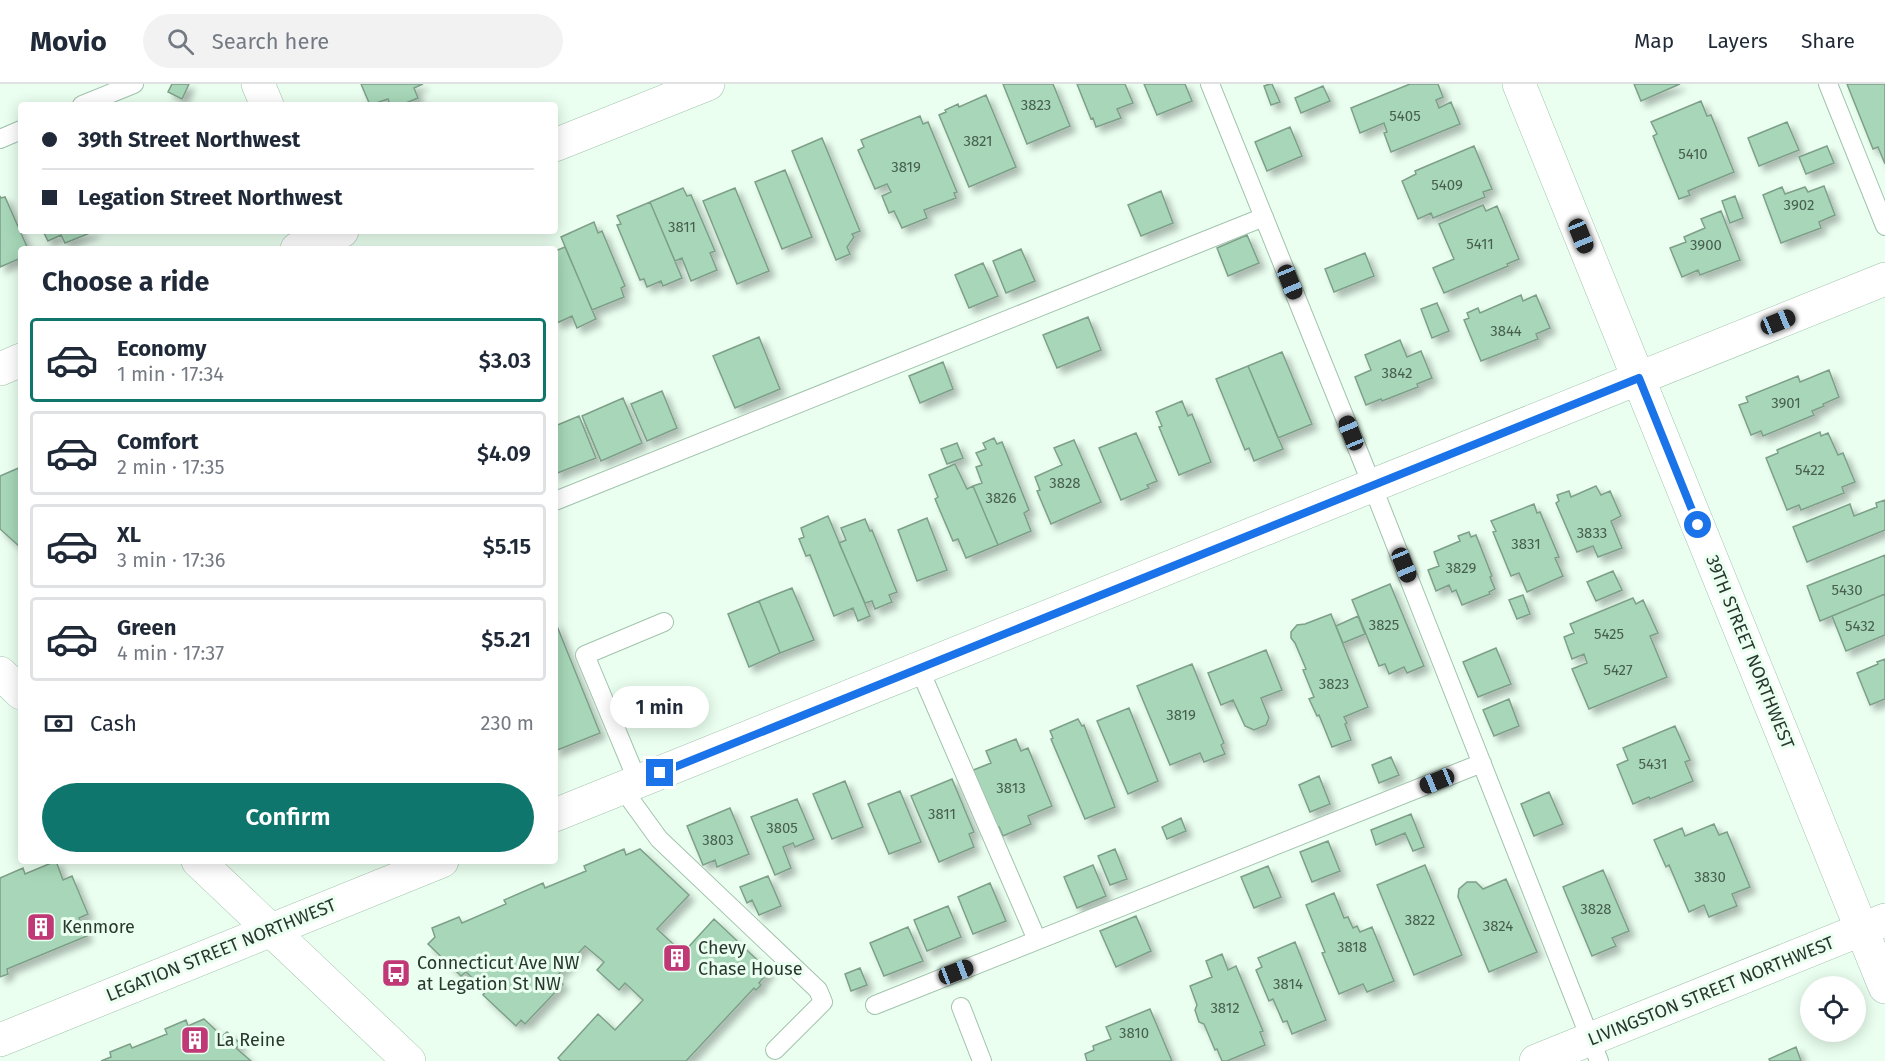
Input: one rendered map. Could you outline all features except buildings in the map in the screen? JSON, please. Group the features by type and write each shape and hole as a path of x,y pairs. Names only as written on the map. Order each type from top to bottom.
{"street":[{"path":"258,84 266,102"},
{"path":"558,145 708,84"},
{"name":"39TH STREET NORTHWEST","path":"1519,84 1639,378 1873,925 1885,987"},
{"path":"558,814 1885,279"},
{"path":"0,369 18,361"},
{"path":"0,673 18,690"},
{"path":"201,864 409,1061"},
{"name":"LEGATION STREET NORTHWEST","path":"0,1040 435,864"},
{"name":"LIVINGSTON STREET NORTHWEST","path":"1536,1061 1595,1050 1873,925"}],"lane":[{"path":"89,102 134,84"},
{"path":"1210,84 1372,485 1595,1050"},
{"path":"1828,84 1885,226"},
{"path":"0,138 18,131"},
{"path":"558,500 1264,217"},
{"path":"664,622 585,654 630,785 659,839 818,990 823,1002 775,1050"},
{"path":"919,668 1037,940"},
{"path":"875,1005 1482,763"},
{"path":"961,1006 982,1061"}],"place":[{"name":"Kenmore","path":"41,927"},
{"name":"Chevy Chase House","path":"677,958"},
{"name":"Connecticut Ave NW at Legation St NW","path":"396,973"},
{"name":"La Reine","path":"195,1040"}],"route":[{"path":"660,773 1639,378 1698,525"}]}
